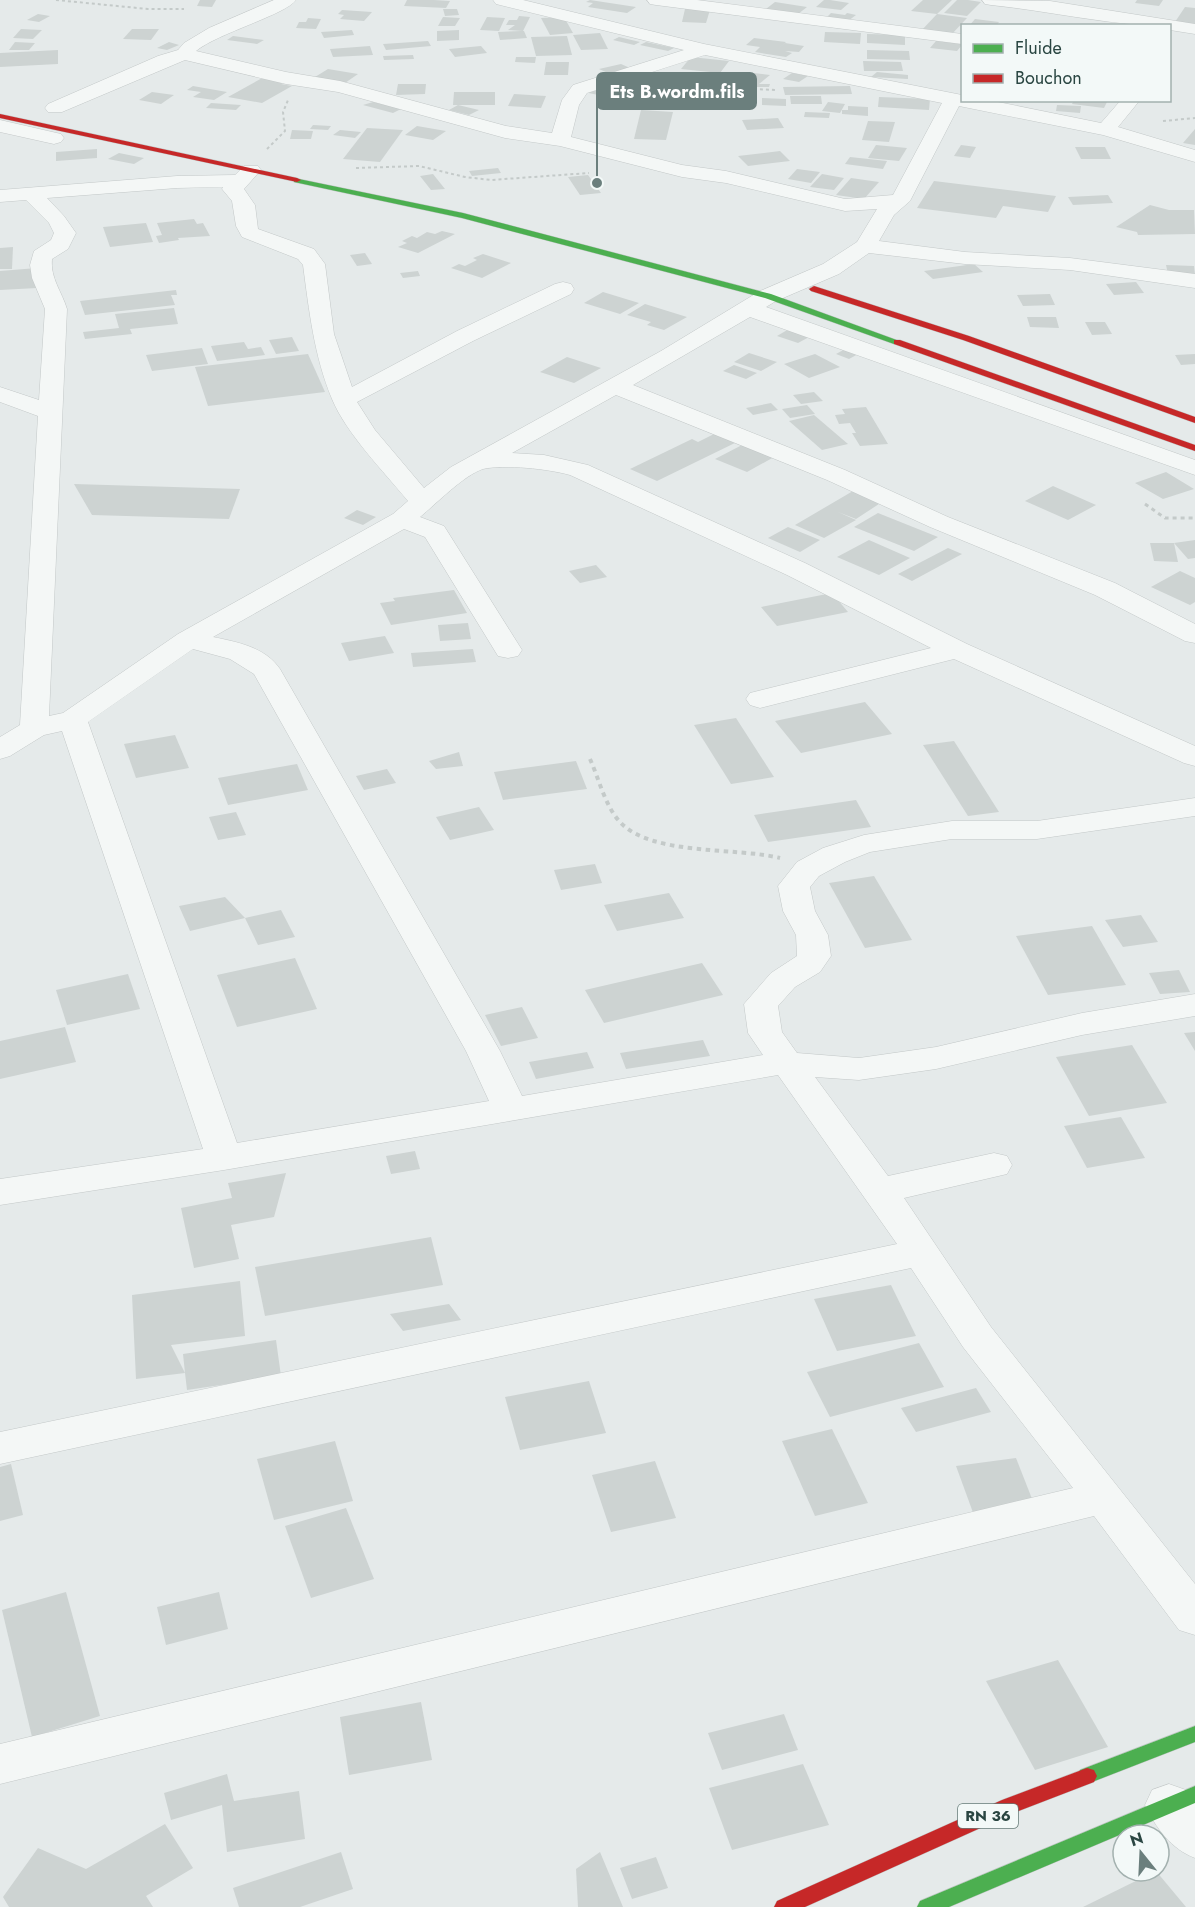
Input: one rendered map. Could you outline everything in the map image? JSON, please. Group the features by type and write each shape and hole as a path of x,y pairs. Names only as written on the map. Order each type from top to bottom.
{"main road":[{"path":"49,107 77,113"},
{"path":"0,116 245,176 463,216 966,338 1193,418"},
{"path":"773,292 1195,448"},
{"name":"RN 36","path":"784,1907 1009,1806 1195,1734"},
{"path":"927,1907 1186,1812"}],"street":[{"path":"184,54 187,47 271,10 287,0"},
{"path":"502,0 704,49 961,102"},
{"path":"991,0 1052,3 1145,24"},
{"path":"1035,19 1052,3"},
{"path":"613,27 646,5 961,39"},
{"path":"561,140 560,133 567,119 573,96 589,85 704,49"},
{"path":"49,107 184,54 286,78 340,87 491,129 561,140 682,171 726,177 845,205 900,201"},
{"path":"0,750 34,729 73,720 188,640 412,511 442,485 478,462 669,356 773,292 831,269 870,237 886,211 900,201 952,101"},
{"path":"962,102 982,104 1106,130 1195,156"},
{"path":"1106,130 1129,102"},
{"path":"0,126 54,138 0,147"},
{"path":"0,196 245,176"},
{"path":"245,176 232,189 242,196 247,206 244,224 249,233 306,254 314,264 323,334 344,400 412,511 435,532 508,650"},
{"path":"31,194 57,220 64,233 60,244 42,256 39,267 42,280 53,296 56,309 34,729"},
{"path":"845,205 870,237 965,258 1070,264 1195,281"},
{"path":"344,400 465,336 563,289"},
{"path":"773,292 1195,468"},
{"path":"614,386 814,466 939,522 1105,589 1195,635"},
{"path":"0,394 51,412"},
{"path":"478,462 535,460 556,462 579,470 796,569 957,650 1195,757"},
{"path":"188,640 257,659 266,669 483,1051 511,1110"},
{"path":"760,699 957,650"},
{"path":"73,720 224,1158"},
{"path":"1195,807 1037,830 952,830 864,844 834,855 808,869 794,886 799,911 812,935 813,956 808,965 783,980 761,1005 765,1033 784,1063 914,1239 920,1253 977,1337 1104,1497 1195,1617"},
{"path":"0,1192 224,1158 784,1063 859,1069 936,1058 1082,1024 1195,1005"},
{"path":"878,1191 994,1165"},
{"path":"0,1448 920,1253"},
{"path":"0,1764 1104,1497"}],"path":[{"path":"56,0 148,9 184,9"},
{"path":"616,78 686,87 777,90"},
{"path":"245,176 285,132 283,112 285,103 291,98 340,87"},
{"path":"350,168 419,166 465,177 491,180 597,173"},
{"path":"1145,504 1165,518 1195,518"},
{"path":"590,759 620,822 646,839 690,847 768,855 808,869"}],"building":[{"path":"200,0 216,0 212,7 197,6"},
{"path":"407,0 450,1 446,8 404,6"},
{"path":"590,0 636,7 627,13 588,7 593,3 586,2"},
{"path":"824,0 849,3 841,10 816,7"},
{"path":"923,0 952,0 937,14 911,11"},
{"path":"957,0 981,2 967,16 944,13"},
{"path":"1137,0 1163,0 1159,6 1135,3"},
{"path":"775,2 807,7 798,14 766,9"},
{"path":"1185,7 1195,8 1195,25 1175,22"},
{"path":"443,9 457,9 459,15 445,16"},
{"path":"685,9 710,10 706,23 682,22"},
{"path":"342,10 372,12 364,21 340,19 344,15 338,14"},
{"path":"831,13 856,15 848,21 826,18"},
{"path":"38,14 50,16 39,22 27,20"},
{"path":"937,14 967,18 951,35 921,31"},
{"path":"519,16 530,17 523,31 508,30 515,25 506,25 509,20 517,20"},
{"path":"443,17 460,18 455,26 438,26"},
{"path":"487,17 505,18 499,31 480,30"},
{"path":"564,17 573,33 550,35 541,18"},
{"path":"308,18 321,19 316,29 296,28 299,22 306,22"},
{"path":"975,19 999,22 998,24 971,24"},
{"path":"21,29 42,30 33,39 13,38"},
{"path":"132,29 159,29 151,40 123,39"},
{"path":"352,30 354,35 324,38 321,32"},
{"path":"459,30 459,40 437,41 437,31"},
{"path":"524,31 527,38 500,40 498,32"},
{"path":"825,32 861,33 860,44 824,42"},
{"path":"600,33 608,49 581,50 573,35"},
{"path":"867,34 905,35 905,45 867,43"},
{"path":"233,36 264,40 257,44 227,40"},
{"path":"567,36 572,55 536,56 531,37"},
{"path":"619,37 640,42 634,45 613,40"},
{"path":"754,38 786,42 777,50 785,43 804,46 799,52 785,51 792,53 786,57 755,52 760,47 746,45"},
{"path":"428,41 431,46 386,50 383,44"},
{"path":"936,41 961,44 957,51 930,48"},
{"path":"15,42 35,43 29,50 9,50"},
{"path":"169,42 179,45 167,50 157,48"},
{"path":"646,42 674,48 668,51 640,45"},
{"path":"370,46 373,55 333,57 330,49"},
{"path":"481,46 487,53 455,57 449,49"},
{"path":"58,50 58,64 0,67 0,53"},
{"path":"867,50 909,51 910,60 867,59"},
{"path":"413,55 414,59 384,60 383,56"},
{"path":"516,57 536,57 535,63 515,62"},
{"path":"691,57 729,61 720,73 681,69"},
{"path":"863,61 901,62 903,71 864,71"},
{"path":"546,62 569,62 568,75 544,75"},
{"path":"621,64 630,68 608,73 599,69"},
{"path":"328,69 358,74 345,83 315,77"},
{"path":"877,72 908,75 908,79 871,77"},
{"path":"754,73 770,75 759,84 770,84 769,87 756,87 757,83 744,81"},
{"path":"792,73 808,76 799,82 783,79"},
{"path":"264,77 286,81 281,84 292,86 262,103 228,97"},
{"path":"603,81 622,85 603,96 584,92"},
{"path":"398,84 426,84 425,94 396,95"},
{"path":"193,86 227,92 214,100 193,97 201,92 187,90"},
{"path":"850,86 852,94 785,95 783,87"},
{"path":"152,92 174,95 161,104 139,100"},
{"path":"454,92 495,92 495,105 453,105"},
{"path":"514,94 546,96 541,108 508,106"},
{"path":"790,96 821,96 822,104 791,104"},
{"path":"879,97 930,99 929,110 878,107"},
{"path":"762,98 786,99 786,106 762,105"},
{"path":"373,102 401,109 393,113 363,105"},
{"path":"828,102 845,104 840,113 822,111"},
{"path":"1073,102 1107,102 1104,108 1072,104"},
{"path":"211,103 241,105 236,110 206,108"},
{"path":"458,105 479,110 469,115 449,110"},
{"path":"1057,105 1081,106 1080,113 1056,111"},
{"path":"848,106 868,107 868,116 842,114 842,110 848,110"},
{"path":"641,110 673,112 666,140 634,139"},
{"path":"805,112 830,113 829,118 804,117"},
{"path":"778,118 784,128 747,130 742,120"},
{"path":"868,121 895,122 889,142 862,140"},
{"path":"313,125 331,126 328,130 310,129"},
{"path":"417,126 446,131 433,140 405,135"},
{"path":"367,128 403,130 380,162 343,159"},
{"path":"1195,129 1195,145 1183,143"},
{"path":"292,130 313,131 311,139 290,139"},
{"path":"340,130 361,132 355,138 333,135"},
{"path":"876,145 907,148 899,161 868,158"},
{"path":"961,145 976,147 970,158 954,156"},
{"path":"1075,147 1105,147 1111,159 1081,159"},
{"path":"97,149 97,158 56,161 56,152"},
{"path":"780,151 790,161 748,166 738,156"},
{"path":"119,153 144,158 134,164 108,159"},
{"path":"850,157 887,161 883,169 845,164"},
{"path":"498,168 501,173 472,176 469,171"},
{"path":"797,169 820,172 811,183 788,179"},
{"path":"433,174 445,189 431,190 420,176"},
{"path":"822,174 844,178 834,190 810,187"},
{"path":"588,175 601,193 580,195 568,177"},
{"path":"851,178 879,182 864,199 836,195"},
{"path":"934,181 1056,196 1048,212 1003,206 996,218 917,208"},
{"path":"1108,195 1113,203 1073,205 1068,197"},
{"path":"1150,205 1169,210 1194,210 1195,234 1138,235 1137,232 1116,227"},
{"path":"194,219 197,224 203,223 210,236 178,238 179,240 159,243 156,236 162,235 157,223"},
{"path":"146,223 153,242 110,247 103,227"},
{"path":"442,231 455,234 418,253 398,247 407,243 402,241 412,236 417,238 427,232 435,234"},
{"path":"13,247 12,269 0,269 0,248"},
{"path":"365,253 372,264 357,266 350,255"},
{"path":"483,254 511,263 482,278 451,268 459,264 465,266 477,260 473,258"},
{"path":"974,264 983,272 933,279 924,271"},
{"path":"1166,265 1194,266 1195,275 1168,274"},
{"path":"37,268 37,288 0,290 0,271"},
{"path":"418,271 420,276 403,278 400,273"},
{"path":"1136,282 1144,293 1114,295 1106,284"},
{"path":"176,290 177,295 171,295 175,305 85,315 80,301"},
{"path":"603,292 639,303 620,314 584,303"},
{"path":"1050,294 1055,305 1023,306 1017,295"},
{"path":"645,304 687,317 664,330 647,325 651,322 627,315"},
{"path":"174,308 178,324 130,329 132,334 85,339 83,332 119,328 115,314"},
{"path":"1027,317 1056,317 1059,328 1030,327"},
{"path":"1085,322 1105,322 1112,334 1092,335"},
{"path":"789,329 811,336 798,343 777,336"},
{"path":"292,337 299,351 276,354 269,340"},
{"path":"244,342 248,349 261,347 265,355 217,361 211,346"},
{"path":"202,348 208,364 152,371 146,355"},
{"path":"847,348 860,353 849,359 836,354"},
{"path":"749,353 777,362 761,371 734,362"},
{"path":"308,354 325,392 208,406 195,367"},
{"path":"815,354 840,367 809,378 784,364"},
{"path":"1195,354 1195,364 1181,365 1175,355"},
{"path":"567,357 601,368 574,383 540,372"},
{"path":"734,365 757,373 746,379 723,371"},
{"path":"814,392 823,401 801,404 793,395"},
{"path":"771,403 778,410 753,415 746,408"},
{"path":"807,405 815,414 790,418 782,409"},
{"path":"866,407 888,444 860,446 852,433 856,433 850,423 839,424 835,415 845,414 842,409"},
{"path":"814,415 848,444 822,450 789,421"},
{"path":"718,432 739,441 657,481 630,469 692,439 698,442"},
{"path":"744,444 776,456 747,472 715,459"},
{"path":"1166,472 1194,489 1163,499 1135,483"},
{"path":"74,484 240,489 229,519 92,515"},
{"path":"1053,486 1096,505 1068,520 1025,501"},
{"path":"853,491 882,502 856,519 838,512 856,520 824,538 795,525"},
{"path":"357,510 376,517 363,525 344,518"},
{"path":"878,513 938,537 914,551 854,527"},
{"path":"788,527 820,540 800,552 768,538"},
{"path":"869,540 910,558 879,575 837,557"},
{"path":"1195,540 1195,558 1188,559 1174,543"},
{"path":"1150,543 1174,543 1178,562 1154,561"},
{"path":"948,548 962,554 912,581 898,574"},
{"path":"596,565 607,577 580,583 569,571"},
{"path":"1180,571 1195,578 1195,602 1190,605 1151,587"},
{"path":"454,590 467,613 391,625 380,603 395,601 393,598"},
{"path":"832,593 848,612 777,626 761,607"},
{"path":"468,623 471,639 440,641 438,625"},
{"path":"385,636 394,653 349,661 341,643"},
{"path":"473,649 476,662 413,667 411,653"},
{"path":"865,702 892,734 801,753 775,721"},
{"path":"736,718 774,777 731,784 694,725"},
{"path":"175,735 189,768 136,778 124,744"},
{"path":"954,741 999,812 968,816 923,745"},
{"path":"459,752 463,766 436,769 429,761"},
{"path":"576,761 587,789 503,800 494,772"},
{"path":"297,764 308,790 228,805 218,778"},
{"path":"387,769 396,783 364,790 356,776"},
{"path":"856,800 871,827 768,842 754,815"},
{"path":"479,807 494,830 450,840 436,817"},
{"path":"236,812 246,835 218,840 209,817"},
{"path":"595,864 602,883 561,890 554,870"},
{"path":"874,876 912,940 865,948 829,883"},
{"path":"669,893 684,918 617,931 604,905"},
{"path":"225,897 245,918 190,931 179,906"},
{"path":"281,910 295,937 258,945 245,918"},
{"path":"1141,915 1158,942 1123,947 1105,920"},
{"path":"1092,926 1126,985 1048,995 1016,936"},
{"path":"295,958 317,1009 237,1027 217,975"},
{"path":"702,963 723,995 604,1023 585,990"},
{"path":"1179,970 1190,992 1160,994 1149,973"},
{"path":"128,974 140,1009 67,1025 56,990"},
{"path":"522,1007 538,1038 501,1046 485,1015"},
{"path":"65,1027 76,1062 0,1079 0,1041"},
{"path":"1195,1032 1195,1051 1184,1033"},
{"path":"703,1040 710,1056 626,1069 620,1053"},
{"path":"1132,1045 1167,1103 1089,1116 1056,1057"},
{"path":"587,1052 594,1068 536,1079 529,1062"},
{"path":"1121,1117 1145,1158 1087,1168 1064,1126"},
{"path":"415,1151 420,1169 391,1174 386,1156"},
{"path":"286,1173 274,1217 231,1225 239,1259 194,1268 181,1208 232,1198 228,1183"},
{"path":"431,1237 443,1285 265,1316 255,1267"},
{"path":"240,1281 245,1336 171,1345 185,1373 136,1379 132,1295"},
{"path":"891,1285 916,1336 837,1351 814,1299"},
{"path":"449,1304 461,1320 403,1331 390,1314"},
{"path":"276,1340 281,1376 187,1390 183,1354"},
{"path":"919,1343 944,1387 830,1417 807,1372"},
{"path":"589,1381 606,1433 520,1450 505,1397"},
{"path":"976,1388 991,1412 916,1432 901,1408"},
{"path":"832,1429 868,1503 815,1516 782,1441"},
{"path":"335,1441 353,1501 274,1520 257,1459"},
{"path":"1016,1458 1036,1509 975,1518 956,1466"},
{"path":"655,1461 676,1518 611,1532 592,1475"},
{"path":"11,1464 23,1515 0,1521 0,1467"},
{"path":"346,1508 374,1579 311,1598 285,1526"},
{"path":"66,1592 100,1716 32,1737 2,1610"},
{"path":"219,1592 228,1629 166,1645 157,1607"},
{"path":"1058,1660 1108,1747 1035,1770 986,1681"},
{"path":"421,1702 432,1760 349,1775 340,1717"},
{"path":"784,1714 798,1750 722,1770 708,1733"},
{"path":"803,1764 829,1825 732,1850 709,1788"},
{"path":"227,1774 234,1801 299,1791 305,1839 227,1852 222,1805 171,1820 164,1793"},
{"path":"165,1824 193,1868 146,1896 153,1907 9,1907 3,1897 38,1848 86,1869"},
{"path":"341,1852 353,1889 300,1907 239,1907 233,1888"},
{"path":"600,1852 623,1907 578,1907 576,1869"},
{"path":"656,1857 668,1888 632,1899 620,1868"},
{"path":"1132,1883 1166,1883 1186,1907 1083,1907"}],"traffic: fast":[{"path":"297,180 463,216 768,296 897,342"},
{"path":"1087,1776 1195,1734"},
{"path":"927,1907 1195,1794"}],"traffic: jam":[{"path":"0,116 297,180"},
{"path":"814,289 966,338 1195,420"},
{"path":"897,342 1195,448"},
{"path":"784,1907 1009,1806 1087,1776"}],"place":[{"name":"Ets B.wordm.fils","path":"597,183"}]}
